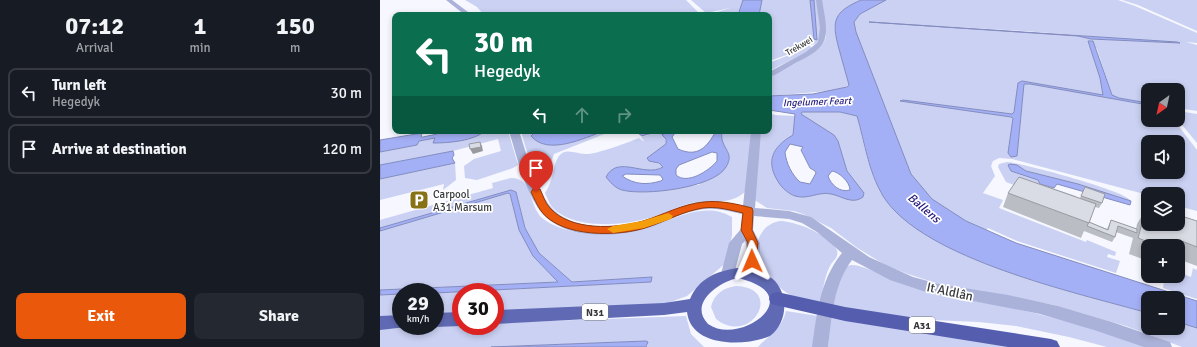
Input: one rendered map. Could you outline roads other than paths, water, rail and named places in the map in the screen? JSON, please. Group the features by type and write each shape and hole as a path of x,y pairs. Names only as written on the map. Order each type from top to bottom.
{"highway":[{"path":"738,273 755,275 770,286 777,299 778,308 772,322 748,343 716,343 701,328 696,317 695,304 700,294 706,286 728,274 738,273"},
{"name":"A31","path":"777,299 825,311 965,331 1051,347"},
{"name":"N31","path":"504,317 664,309 695,304"},
{"path":"380,323 392,322"}],"street":[{"path":"449,0 466,12"},
{"name":"Trekwei","path":"772,73 811,52 821,43 823,34 819,0"},
{"name":"It Aldlân","path":"515,134 542,204 554,218 572,226 593,229 631,227 656,221 689,208 705,205 720,205 748,211 804,218 817,225 850,252 878,268 912,282 949,291 1022,304 1058,313 1111,328 1164,347"},
{"path":"728,274 736,243 746,230 756,134"},
{"path":"746,230 753,243 752,261 755,275"},
{"path":"820,347 825,311 834,274 850,252"}],"water":[{"path":"743,0 762,0 760,12 739,12"},
{"path":"810,0 814,0 817,40 814,39"},
{"path":"861,0 886,0 860,14 854,22 856,32 911,174 932,199 966,221 1016,243 1166,291 1141,291 1141,311 1044,284 1004,271 931,238 903,218 883,196 870,167 857,116 840,112 802,112 801,114 834,135 838,141 847,171 864,193 863,197 851,200 827,193 800,197 793,195 784,189 775,175 772,168 772,162 776,150 793,135 795,114 772,110 772,96 813,94 847,87 849,85 835,31 835,24 840,13 852,4","holes":["790,144 803,147 801,150 810,168 816,173 810,184 800,182 794,176 785,152","832,171 838,173 844,178 850,187 850,190 846,191 836,188 828,176"]},
{"path":"869,22 1177,42 1180,43 1091,39 1078,36"},
{"path":"1088,41 1093,41 1112,95 1119,98 1141,102 1141,104 1024,84 1017,156 1011,157 1008,153 1013,118 900,101 903,100 1012,114 1014,112 1018,83 1022,81 1103,95 1100,78"},
{"path":"416,134 422,134 421,137 437,134 480,134 461,141 446,143 433,143 435,138 419,141 417,145 380,152 380,140"},
{"path":"533,134 596,134 577,141 556,145 547,145 538,142 531,136"},
{"path":"674,134 672,137 678,149 691,152 705,146 714,134 722,134 723,142 729,157 729,162 719,174 708,180 678,189 632,192 619,189 611,183 606,177 611,170 617,167 656,170 663,167 659,163 649,161 647,158 666,144 666,139 662,135","holes":["712,152 717,153 717,161 709,169 698,176 692,178 681,178 676,175 676,169 679,165","626,174 660,175 663,179 661,181 646,184 636,183 622,176"]},
{"path":"453,151 454,155 452,158 455,163 380,179 380,165"},
{"path":"1008,165 1017,165 1026,171 1078,184 1131,201 1130,205 1057,184 1054,188 1040,184 1038,180 1011,171"},
{"path":"511,190 516,192 525,228 539,253 572,282 652,277 651,282 504,289 504,284 558,282 533,256 519,230 510,194 508,193 380,231 380,228"},
{"path":"444,287 452,287 452,292 444,293"},
{"path":"392,289 392,294 380,295 380,290"},
{"path":"1185,297 1197,301 1197,328 1185,324"},
{"path":"648,342 646,347 491,347"}],"place":[{"name":"Carpool A31 Marsum","path":"419,200"}],"water label":[{"name":"Ingelumer Feart","path":"817,101"},
{"name":"Ballens","path":"924,208"}]}
